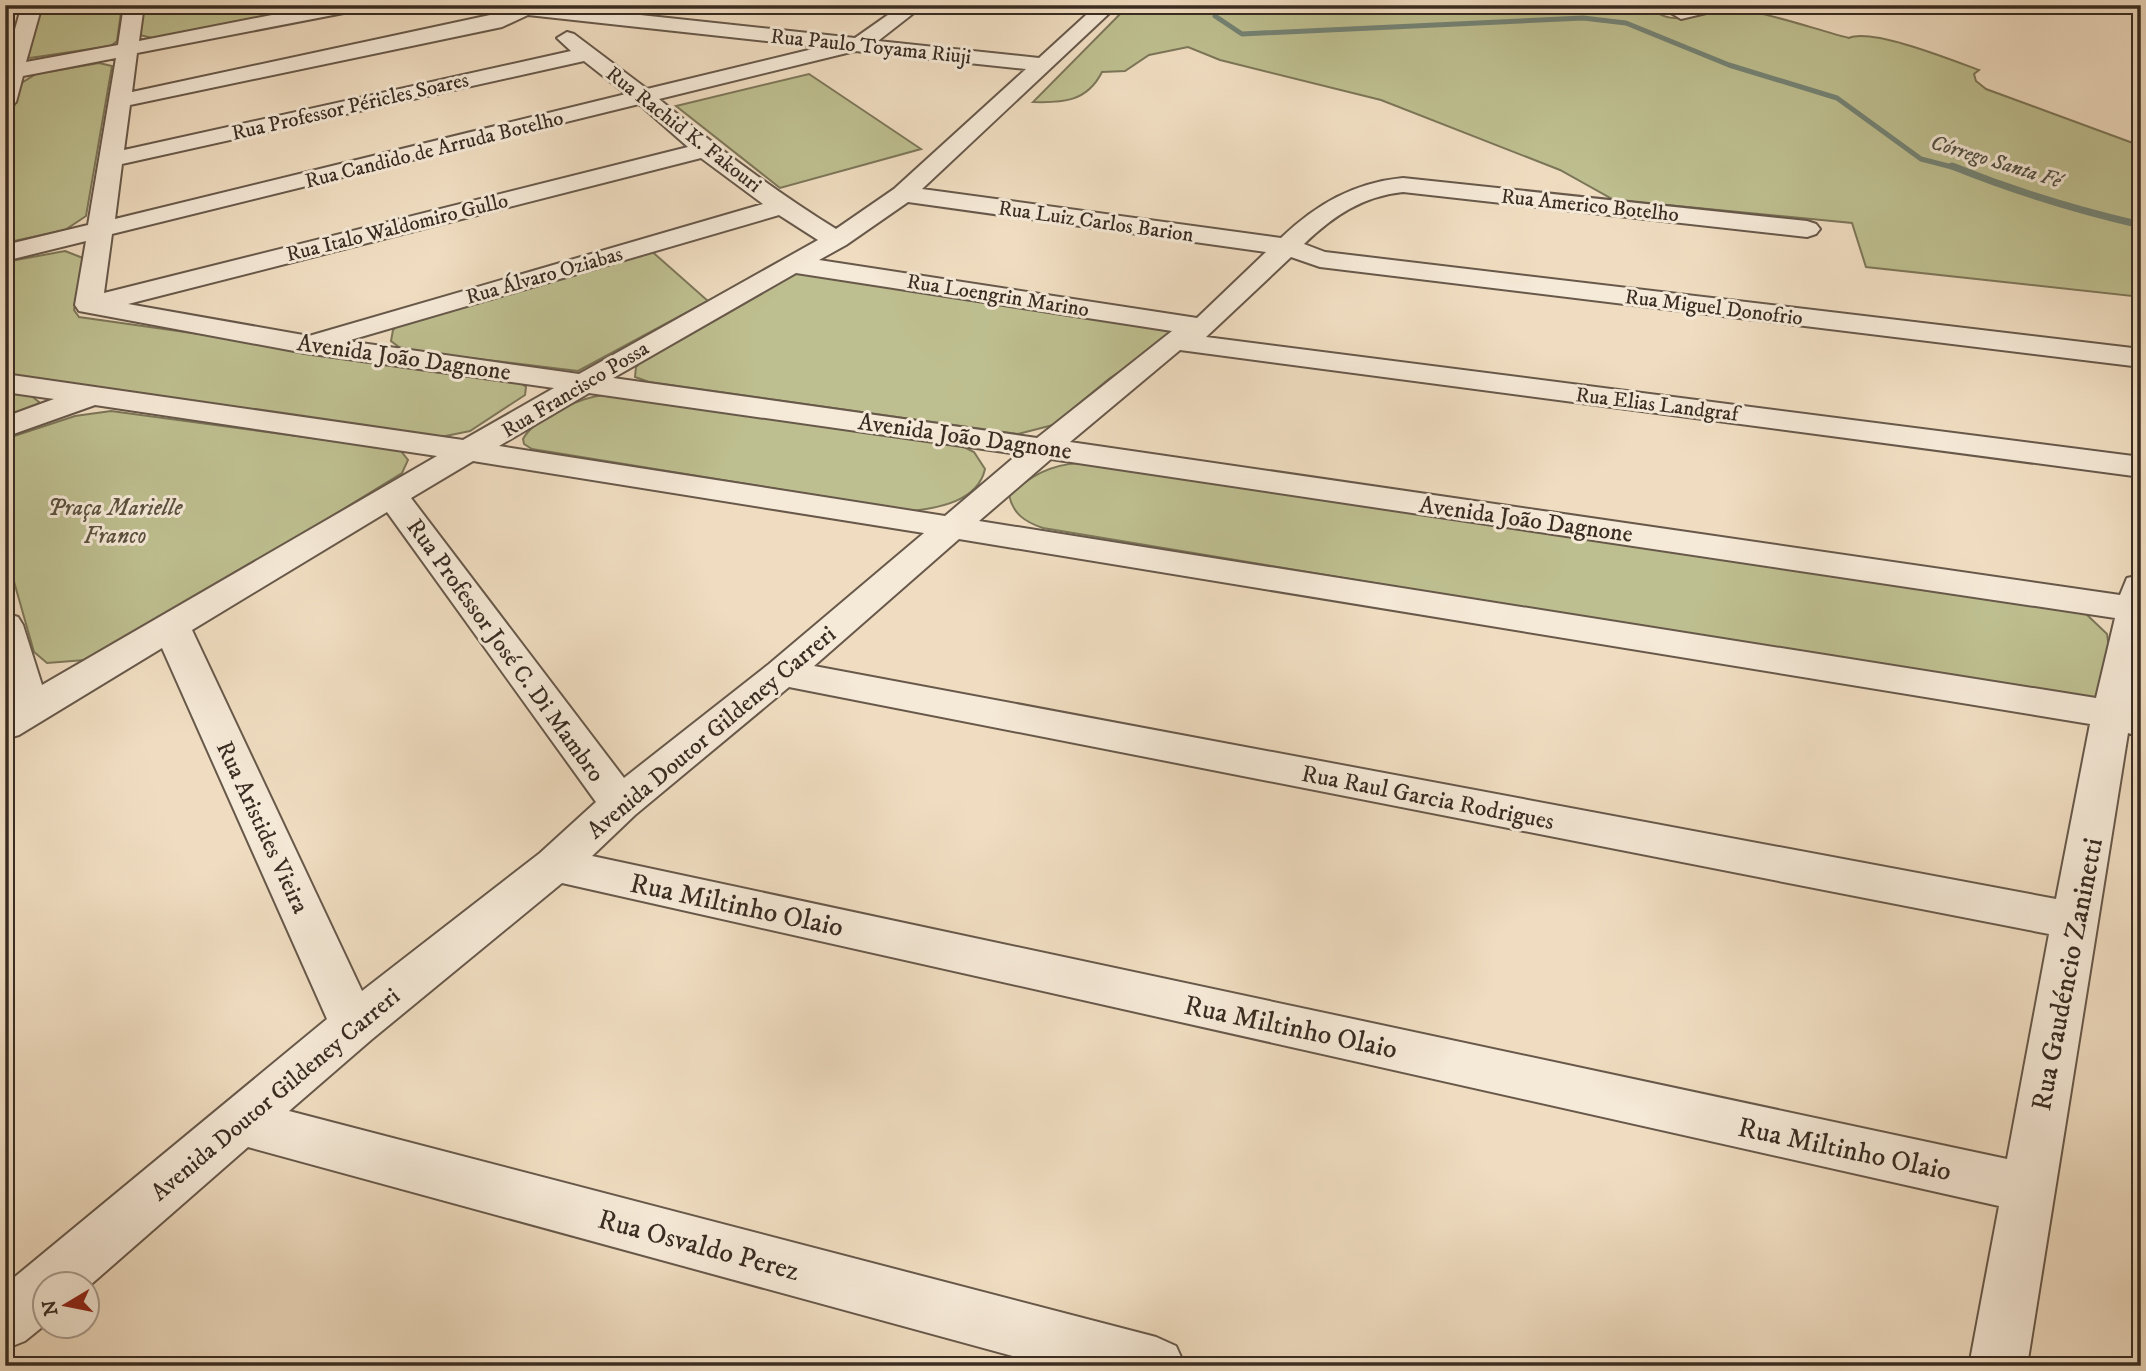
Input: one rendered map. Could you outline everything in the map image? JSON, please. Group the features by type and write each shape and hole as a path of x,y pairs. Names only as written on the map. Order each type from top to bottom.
{"street":[{"path":"89,305 114,159 134,5"},
{"path":"15,71 354,5"},
{"name":"Rua Paulo Toyama Riuji","path":"491,5 862,43 1043,65"},
{"path":"862,43 915,5"},
{"name":"Rua Francisco Possa","path":"18,717 392,495 837,240 903,194 1109,5"},
{"path":"1681,13 1716,5"},
{"path":"5,16 31,8"},
{"path":"5,102 31,8"},
{"path":"120,101 502,21 530,9"},
{"name":"Rua Rachid K. Fakouri","path":"530,9 645,98 705,150 782,206 837,240"},
{"path":"685,26 712,11"},
{"name":"Rua Candido de Arruda Botelho","path":"5,253 862,43"},
{"name":"Rua Professor Péricles Soares","path":"114,159 587,54"},
{"name":"Rua Italo Waldomiro Gullo","path":"89,305 705,150"},
{"name":"Rua Americo Botelho","path":"1374,188 1403,185 1807,229"},
{"name":"Avenida Doutor Gildeney Carreri","path":"66,1270 354,1025 555,864 620,804 782,673 1044,447 1189,334 1289,247 1308,226 1350,197 1374,188"},
{"name":"Rua Luiz Carlos Barion","path":"903,194 1289,247"},
{"name":"Rua Álvaro Oziabas","path":"305,344 782,206"},
{"name":"Rua Miguel Donofrio","path":"1289,247 1320,260 2141,358"},
{"name":"Rua Loengrin Marino","path":"792,264 1189,334"},
{"name":"Avenida João Dagnone","path":"89,305 305,344 2139,601"},
{"name":"Rua Elias Landgraf","path":"1189,334 2141,467"},
{"path":"5,383 952,527 2127,719"},
{"path":"5,428 91,397"},
{"name":"Rua Professor José C. Di Mambro","path":"392,495 620,804"},
{"name":"Rua Gaudéncio Zaninetti","path":"1998,1366 2026,1188 2074,921 2127,719 2139,601"},
{"path":"5,625 18,717"},
{"name":"Rua Aristides Vieira","path":"172,628 354,1025"},
{"name":"Rua Raul Garcia Rodrigues","path":"782,673 2074,921"},
{"name":"Rua Miltinho Olaio","path":"555,864 2026,1188"},
{"name":"Rua Osvaldo Perez","path":"241,1122 1156,1366"},
{"name":"Avenida Doutor Gildeney Carreri","path":"5,1321 32,1298"}],"green space":[{"path":"41,5 122,5 117,41 111,46 30,58 27,56"},
{"path":"140,5 339,5 157,39 135,34"},
{"path":"1129,5 1679,5 1656,12 1685,18 1736,9 1777,17 1849,38 1875,37 1912,46 1979,70 1974,74 1976,81 1986,89 2141,146 2141,297 1866,267 1852,223 1614,200 1560,170 1381,100 1220,60 1188,47 1149,55 1125,71 1102,72 1089,89 1073,99 1033,102"},
{"path":"99,63 112,66 86,216 65,230 5,243 5,142 20,84 36,74"},
{"path":"809,74 921,149 780,188 676,106"},
{"path":"648,248 708,301 578,371 403,350 391,341 393,330 398,325"},
{"path":"65,251 83,258 74,310 79,317 516,379 526,387 525,395 470,431 436,438 5,376 5,262"},
{"path":"797,273 1168,328 1172,338 1110,378 1053,425 1018,434 649,382 635,377 636,367 642,361"},
{"path":"5,391 29,394 39,402 37,407 5,422"},
{"path":"605,395 956,443 974,452 985,469 981,480 966,496 945,505 912,511 532,449 524,444 523,439 529,431 548,416 572,404"},
{"name":"Praça Marielle Franco","path":"111,411 400,450 408,460 402,473 98,659 47,663 34,652 5,550 5,439 75,416"},
{"path":"1079,463 2083,611 2107,634 2109,647 2097,698 2071,699 1043,528 1025,520 1017,512 1009,495 1017,488 1049,469"}],"waterway":[{"name":"Córrego Santa Fé","path":"1220,5 1215,16 1242,34 1583,18 1626,23 1729,65 1837,98 1921,159 1956,168"},
{"name":"Córrego Santa Fé","path":"1952,166 2045,199 2141,225"}]}
